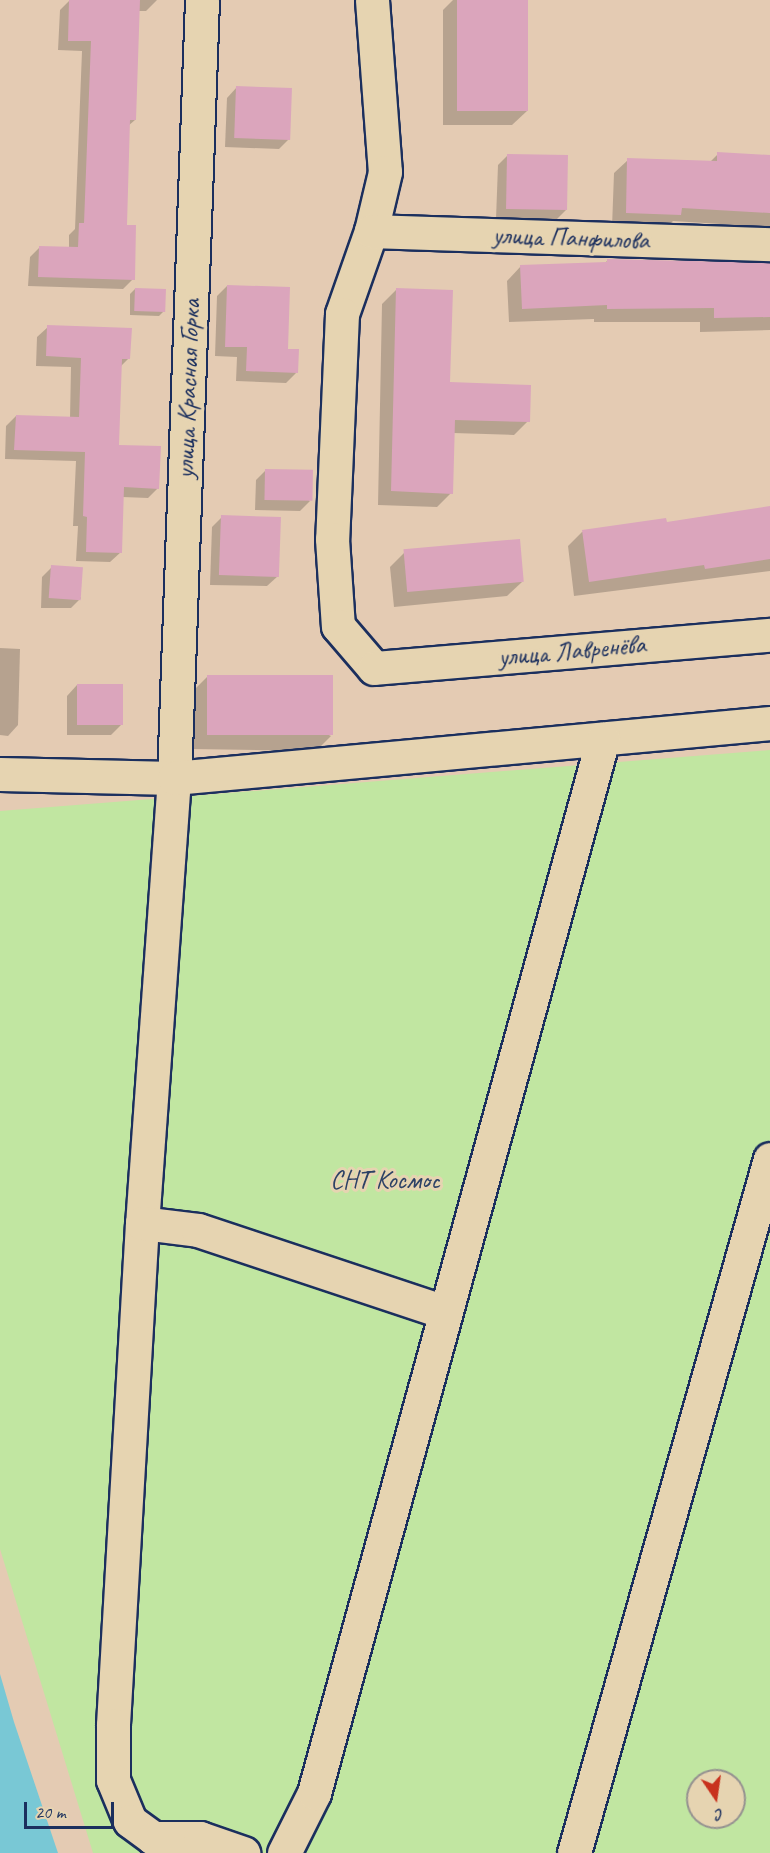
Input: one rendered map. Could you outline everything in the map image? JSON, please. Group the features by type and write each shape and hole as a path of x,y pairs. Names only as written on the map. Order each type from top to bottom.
{"street":[{"name":"улица Красная Горка","path":"202,0 174,778 142,1223 114,1713 113,1780 130,1821 153,1838 200,1838 243,1853"},
{"path":"371,231 385,172 372,0"},
{"name":"улица Панфилова","path":"371,231 770,244"},
{"name":"улица Лавренёва","path":"371,231 342,314 332,538 338,626 374,668 770,634"},
{"path":"0,774 174,778 770,723"},
{"path":"284,1853 314,1793 444,1312 603,739"},
{"path":"574,1853 770,1159"},
{"path":"142,1223 198,1230 444,1312"}],"green space":[{"name":"СНТ Космос","path":"770,750 770,1853 93,1853 0,1549 0,811"}],"water":[{"path":"0,1674 14,1722 58,1853 0,1853"}],"building":[{"path":"69,0 140,0 136,120 130,120 127,225 136,225 135,280 38,277 39,246 78,247 79,223 84,223 91,41 68,41"},
{"path":"457,0 528,0 528,111 457,111"},
{"path":"236,86 292,88 290,140 234,138"},
{"path":"717,152 770,155 770,213 682,208 681,215 626,213 627,158 717,161"},
{"path":"507,154 568,155 567,210 506,209"},
{"path":"607,259 770,263 770,317 714,318 714,308 607,309 607,305 522,309 520,265 607,262"},
{"path":"227,285 290,287 288,349 299,349 298,373 246,371 247,347 225,347"},
{"path":"135,288 166,289 165,312 134,311"},
{"path":"396,288 453,290 450,382 531,385 530,422 455,420 453,494 391,491"},
{"path":"47,325 132,328 130,359 122,359 119,445 161,446 159,489 124,487 122,553 86,552 87,517 83,516 85,452 14,450 16,415 79,417 81,358 46,356"},
{"path":"265,469 313,470 312,501 264,500"},
{"path":"770,506 770,559 705,569 704,565 589,582 582,530 666,518 667,522"},
{"path":"221,515 281,517 279,577 219,575"},
{"path":"520,539 524,582 407,592 403,549"},
{"path":"51,565 83,567 81,600 49,598"},
{"path":"207,675 333,675 333,735 207,735"},
{"path":"77,684 123,684 123,725 77,725"}]}
